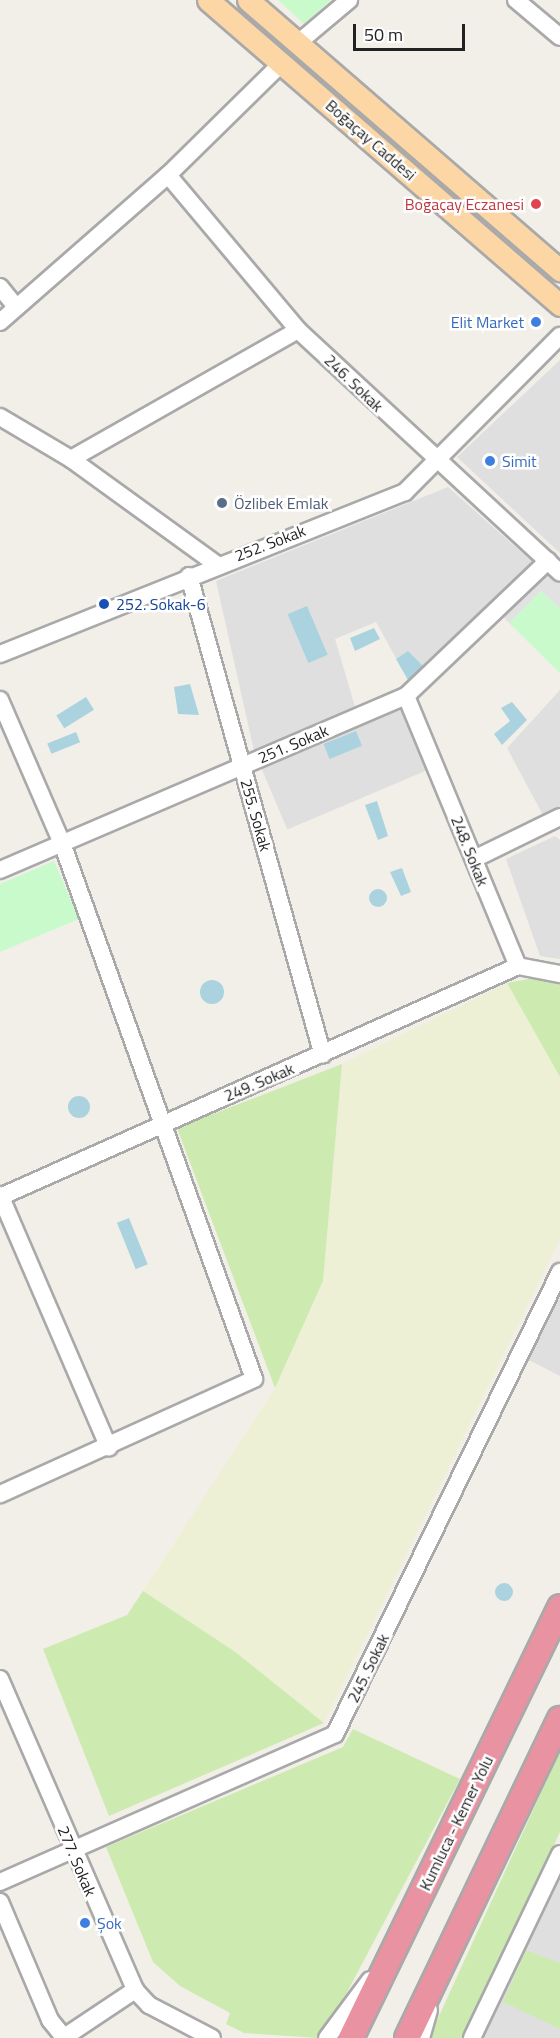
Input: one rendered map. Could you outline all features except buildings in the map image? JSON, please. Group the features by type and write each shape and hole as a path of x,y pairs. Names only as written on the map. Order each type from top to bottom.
{"highway":[{"name":"Kumluca - Kemer Yolu","path":"351,2038 560,1607"},
{"path":"407,2038 560,1719"}],"main road":[{"name":"Boğaçay Caddesi","path":"208,0 560,305"},
{"name":"Boğaçay Caddesi","path":"248,0 560,270"}],"street":[{"path":"298,43 348,0"},
{"path":"516,0 560,37"},
{"path":"0,322 168,175 282,63"},
{"name":"246. Sokak","path":"168,175 298,330 554,567"},
{"path":"0,287 16,307"},
{"path":"71,459 298,330"},
{"name":"252. Sokak","path":"0,654 216,564 405,492 560,336"},
{"path":"0,417 71,459 216,564"},
{"name":"251. Sokak","path":"0,870 406,696 554,567"},
{"name":"255. Sokak","path":"189,576 323,1055"},
{"name":"248. Sokak","path":"406,696 518,966"},
{"path":"0,700 62,843 161,1125 254,1379 109,1448 0,1494"},
{"path":"474,859 560,817"},
{"path":"518,966 560,974"},
{"name":"249. Sokak","path":"0,1196 323,1055 518,966"},
{"path":"0,1196 109,1448"},
{"name":"245. Sokak","path":"0,1882 73,1852 335,1734 560,1272"},
{"name":"277. Sokak","path":"0,1679 73,1852 135,1990 149,2005 212,2038"},
{"path":"472,2038 560,1854"},
{"path":"0,1902 50,2020 63,2038 135,1990"},
{"path":"327,2038 393,1955"},
{"path":"421,2038 430,1992"}],"shaded area":[{"path":"560,360 560,553 457,457"},
{"path":"448,487 536,565 411,685 376,622 335,639 356,710 254,751 216,581"},
{"path":"548,567 560,579 560,608 541,591 509,623 499,612"},
{"path":"560,690 560,811 544,817 507,748"},
{"path":"402,708 428,770 287,829 261,768"},
{"path":"555,836 560,840 560,959 540,956 506,859"},
{"path":"560,1297 560,1376 527,1359"},
{"path":"560,1870 560,2038 479,2038"}],"green space":[{"path":"278,0 331,0 304,24"},
{"path":"541,591 560,608 560,673 509,623"},
{"path":"54,861 79,919 0,952 0,884"},
{"path":"534,978 560,983 560,1077 507,983"},
{"path":"507,983 560,1077 560,1239 324,1723 234,1651 143,1591 275,1388 323,1282 342,1064"},
{"path":"342,1064 323,1281 275,1388 177,1128"},
{"path":"143,1591 234,1651 324,1723 109,1816 43,1649 127,1615"},
{"path":"353,1729 460,1779 327,2030 318,2038 244,2033 226,2024 230,2013 180,1986 153,1962 106,1847 343,1747"},
{"path":"560,1751 560,1832 464,2038 429,2038"},
{"path":"526,1950 560,1963 560,2029 503,2002"}],"water":[{"path":"307,606 328,655 308,663 288,614"},
{"path":"374,628 380,639 355,651 350,638"},
{"path":"408,651 426,669 408,680 396,659"},
{"path":"190,684 199,715 178,714 174,687"},
{"path":"86,697 94,710 64,728 56,716"},
{"path":"512,702 527,720 502,745 494,734 510,721 501,708"},
{"path":"356,731 362,746 330,759 324,744"},
{"path":"76,732 80,742 51,754 47,744"},
{"path":"377,801 388,836 378,840 365,805"},
{"path":"402,868 411,892 401,896 390,872"},
{"path":"374,889 382,889 387,894 385,905 374,907 369,902 369,894"},
{"path":"212,980 221,983 224,992 221,1001 212,1004 203,1001 200,992 203,983"},
{"path":"75,1096 83,1096 90,1103 90,1111 83,1118 75,1118 68,1111 68,1103"},
{"path":"129,1218 148,1264 136,1269 117,1223"},
{"path":"500,1583 508,1583 513,1588 511,1599 500,1601 495,1596 495,1588"}],"place":[{"name":"Boğaçay Eczanesi","path":"536,204"},
{"name":"Elit Market","path":"536,322"},
{"name":"Simit","path":"490,461"},
{"name":"Özlibek Emlak","path":"222,503"},
{"name":"252. Sokak-6","path":"104,604"},
{"name":"Şok","path":"85,1923"}]}
